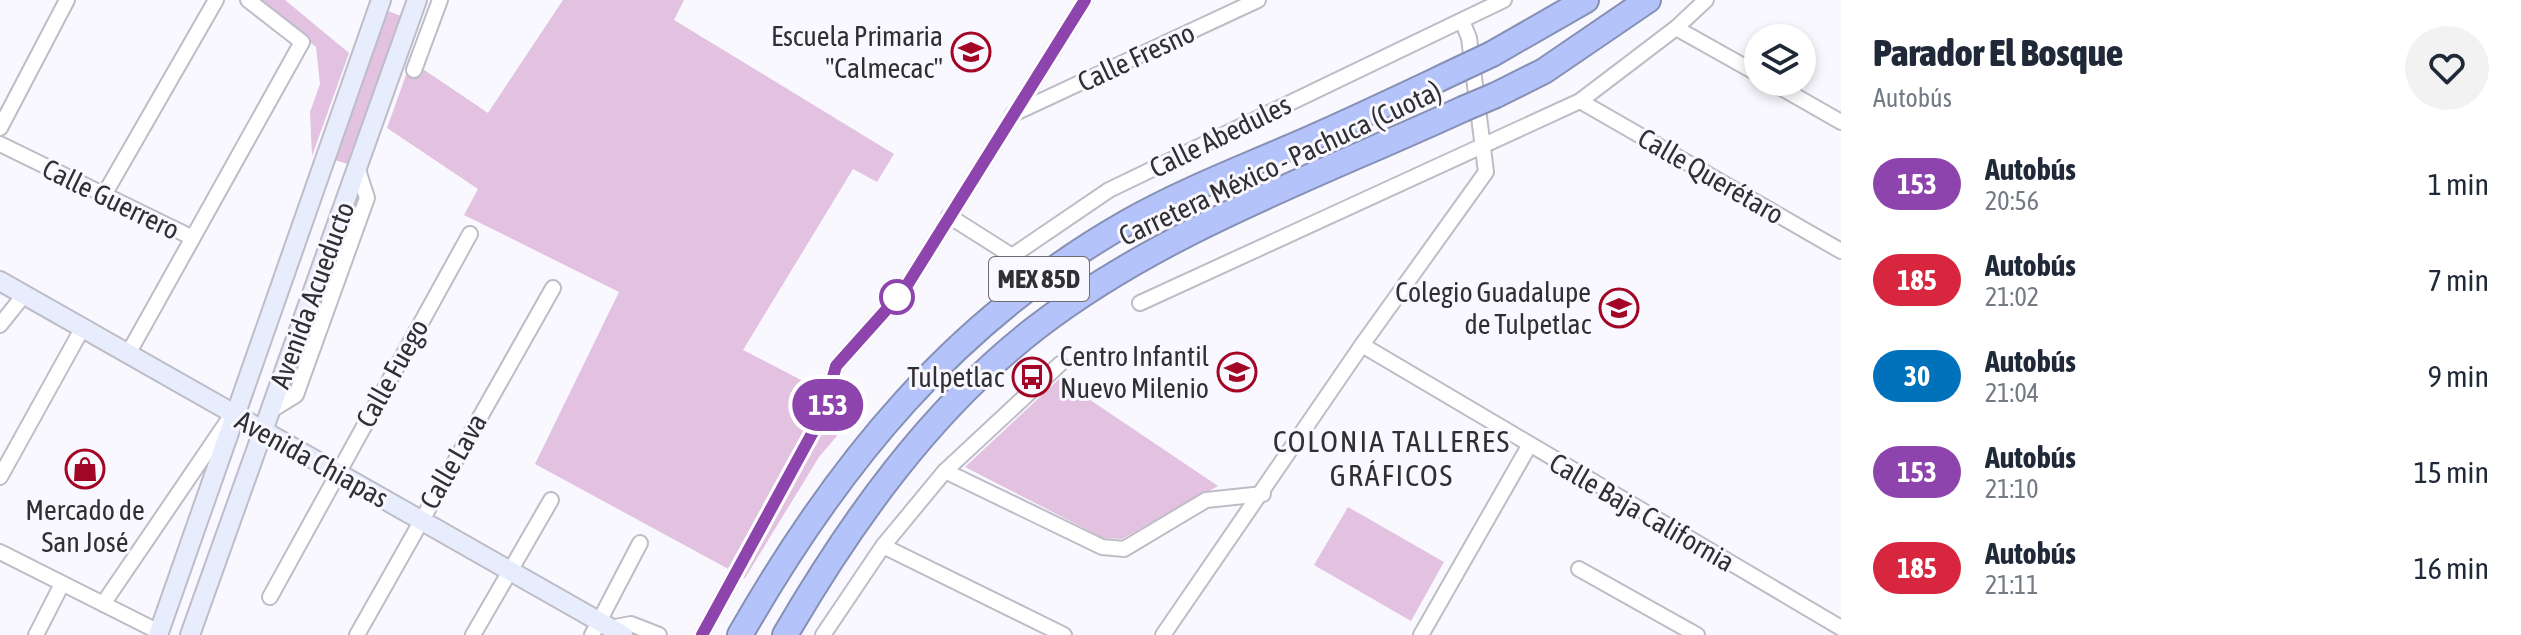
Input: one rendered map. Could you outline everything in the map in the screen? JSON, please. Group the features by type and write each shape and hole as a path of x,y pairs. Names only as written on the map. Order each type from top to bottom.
{"highway":[{"name":"Carretera México - Pachuca (Cuota)","path":"740,635 822,503 868,442 958,344 1011,298 1131,220 1492,54 1586,0"},
{"name":"Carretera México - Pachuca (Cuota)","path":"785,635 856,522 907,454 980,377 1036,327 1151,253 1544,71 1648,0"}],"street":[{"path":"0,128 67,0"},
{"path":"104,195 216,0"},
{"path":"191,237 302,42 248,0"},
{"name":"Avenida Acueducto","path":"158,634 381,0"},
{"path":"414,70 440,0"},
{"path":"702,635 838,386 833,377 836,366 904,290 1085,0"},
{"name":"Calle Fresno","path":"1013,114 1258,0"},
{"name":"Calle Abedules","path":"949,216 1012,256 1109,190 1463,23 1504,0"},
{"path":"1140,303 1580,101 1676,28 1706,0"},
{"name":"Avenida Acueducto","path":"190,635 362,162 416,3"},
{"path":"1166,634 1362,345 1486,172 1469,38 1463,23"},
{"path":"1676,28 1744,66"},
{"path":"1796,96 1841,122"},
{"name":"Calle Querétaro","path":"1580,101 1841,251"},
{"name":"Calle Guerrero","path":"0,144 191,237 128,354"},
{"name":"Calle Fuego","path":"270,597 470,234"},
{"name":"Avenida Chiapas","path":"0,281 337,471 606,630"},
{"name":"Calle Lava","path":"357,635 419,520 553,288"},
{"path":"0,325 24,295"},
{"path":"0,477 82,329"},
{"name":"Calle Baja California","path":"1362,345 1841,628"},
{"path":"831,633 883,546 945,471 1060,364"},
{"path":"103,604 233,414"},
{"path":"1421,635 1529,446"},
{"path":"945,471 1102,547 1124,549 1206,500 1263,494"},
{"path":"473,635 551,500"},
{"path":"606,630 640,543"},
{"path":"883,546 1064,635"},
{"path":"0,552 158,634"},
{"path":"1579,569 1688,633"},
{"path":"36,635 62,584"},
{"path":"606,630 631,624 659,635"}],"shaded area":[{"path":"255,0 285,0 349,53 312,156 310,112 320,84 316,47"},
{"path":"563,0 684,0 674,20 894,154 877,182 853,169 743,350 859,410 819,457 745,578 535,464 619,292 464,215 478,189 387,128 411,61 488,113"},
{"path":"388,11 401,16 347,164 335,160"},
{"path":"1059,379 1218,486 1122,539 1103,538 965,467"},
{"path":"1348,507 1444,562 1411,621 1314,565"}],"bus line":[{"name":"153","path":"702,635 838,386 833,377 836,366 904,290 1085,0"}],"place":[{"name":"Escuela Primaria \"Calmecac\"","path":"971,52"},
{"name":"Colegio Guadalupe de Tulpetlac","path":"1619,308"},
{"name":"Centro Infantil Nuevo Milenio","path":"1237,372"},
{"name":"Tulpetlac","path":"1032,377"},
{"name":"Mercado de San José","path":"85,469"}],"district":[{"name":"COLONIA TALLERES GRÁFICOS","path":"1392,459"}]}
